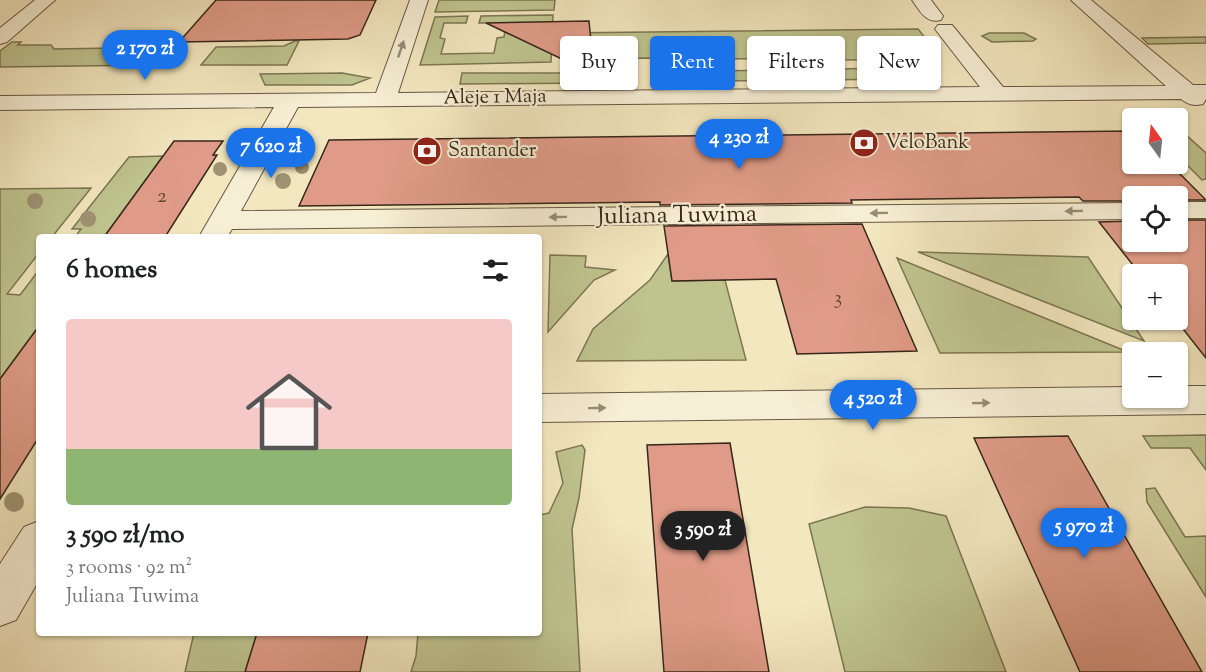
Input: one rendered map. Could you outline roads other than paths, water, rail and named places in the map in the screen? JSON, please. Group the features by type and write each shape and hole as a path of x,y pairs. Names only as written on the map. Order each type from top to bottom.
{"street":[{"path":"0,38 46,0"},
{"path":"385,99 419,0"},
{"path":"921,0 996,93"},
{"path":"1080,0 1196,92 1206,108"},
{"name":"Aleje 1 Maja","path":"0,103 1196,92"},
{"path":"218,229 290,100"},
{"path":"1188,210 1206,210"},
{"name":"Juliana Tuwima","path":"218,229 1122,211"},
{"path":"542,408 1206,400"},
{"path":"4,592 36,545"}],"place":[{"name":"VeloBank","path":"864,143"},
{"name":"Santander","path":"427,151"}]}
